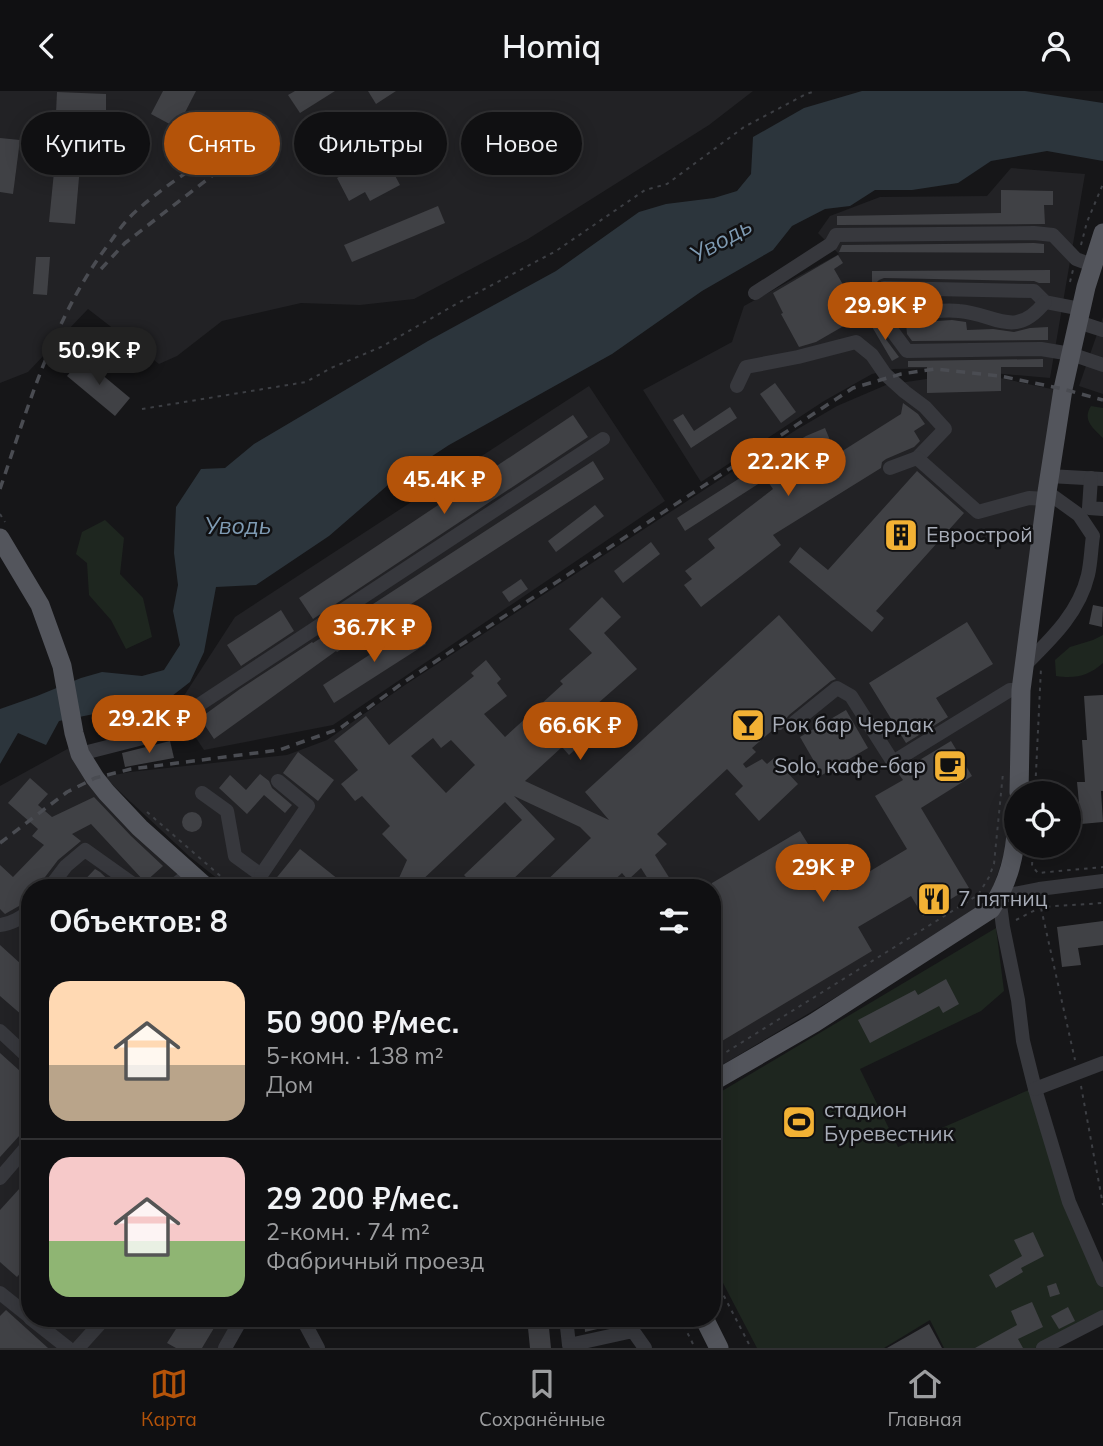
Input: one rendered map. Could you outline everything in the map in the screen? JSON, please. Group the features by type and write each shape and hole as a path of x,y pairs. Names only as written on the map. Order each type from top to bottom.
{"main road":[{"path":"1019,781 1021,690 1047,489 1063,389 1079,315 1103,233"},
{"path":"0,538 40,605 62,666 80,754 106,792 140,828 197,879"},
{"path":"721,1077 814,1023 987,913 999,897 1010,871 1012,858"},
{"path":"708,1327 719,1348"}],"street":[{"path":"755,293 831,244 836,235 1054,235 1076,259 1092,265"},
{"path":"884,288 1034,291 1045,302 1079,315 1103,330"},
{"path":"909,314 960,311 1013,324 1027,319 1045,302"},
{"path":"887,324 907,351 1041,349 1071,354 1103,365"},
{"path":"737,386 746,367 856,342 872,355 885,374 925,407 945,429 917,458 890,468"},
{"path":"80,754 174,730 181,716 603,439"},
{"path":"917,458 978,512 1029,498 1047,489 1097,478 1089,508 1103,509"},
{"path":"1025,665 1060,629 1077,604 1088,575 1093,536 1079,515 1047,489"},
{"path":"795,722 837,688 850,696 892,762 1010,690 1021,690"},
{"path":"259,879 308,806 278,781"},
{"path":"202,793 227,811 235,856 256,879"},
{"path":"56,879 66,866 85,850 125,879"},
{"path":"182,879 190,873"},
{"path":"1103,881 999,897 1013,1003 1035,1089 1069,1202 1103,1280"},
{"path":"0,925 21,917"},
{"path":"0,1031 21,1051"},
{"path":"1035,1089 1103,1063"},
{"path":"0,1178 21,1154"},
{"path":"0,1293 21,1310"},
{"path":"1044,1348 1103,1317"},
{"path":"41,1327 68,1348"},
{"path":"78,1348 97,1327"},
{"path":"225,1348 237,1327"},
{"path":"307,1327 318,1348"},
{"path":"567,1327 569,1345 634,1331 645,1348"}],"path":[{"path":"142,409 306,382 331,368 381,347 556,251 645,190 667,184 744,127 816,91"},
{"path":"1036,781 1042,648"},
{"path":"721,1055 978,895 994,864 1004,765"},
{"path":"142,807 224,879"},
{"path":"1032,858 1032,866 1038,873 1103,867"},
{"path":"1003,927 1041,907 1103,903"},
{"path":"1041,907 1078,1073 1103,1205"},
{"path":"721,1290 751,1348"},
{"path":"684,1327 695,1348"}],"shaded area":[{"path":"0,91 753,91 709,125 528,239 414,299 360,305 301,303 222,321 177,356 159,364 88,309 28,372 0,383"},
{"path":"1011,168 1085,174 1050,378 935,368 894,369 872,374 824,401 701,482 643,390 732,342 744,306 839,254 818,233 830,216 880,197 987,196"},
{"path":"1103,317 1103,394 1079,386"},
{"path":"933,378 1000,378 1056,390 1013,781 1004,781 1004,854 990,896 979,912 721,1066 721,879 218,879 190,857 104,777 287,755 327,740 405,685 837,406 886,385"},
{"path":"589,386 665,501 333,725 204,750 176,708 235,617"},
{"path":"1091,406 1103,408 1103,438 1088,420"},
{"path":"105,520 124,538 120,574 143,598 152,637 126,649 111,620 89,595 87,563 76,554 82,532"},
{"path":"1103,635 1103,663 1081,675 1056,676 1055,660 1070,647"},
{"path":"71,747 193,879 21,879 21,1327 234,1327 222,1348 0,1348 0,786"},
{"name":"стадион Буревестник","path":"996,928 1004,991 981,1011 860,1069 898,1147 1031,1089 1103,1281 1103,1315 1036,1348 944,1348 930,1320 884,1348 757,1348 721,1279 721,1092"}],"water":[{"name":"Уводь","path":"862,91 1025,91 1103,103 1103,161 1047,151 991,161 958,183 912,190 875,190 850,206 825,209 792,226 773,250 702,291 612,354 449,445 388,485 329,536 256,585 216,587 204,652 190,682 163,703 136,714 109,711 59,721 46,745 18,733 0,764 0,709 102,672 142,676 164,670 180,645 173,611 178,585 174,553 176,507 201,469 225,468 254,444 428,341 556,271 639,212 666,204 714,198 737,191 751,174 753,137 804,108"}],"building":[{"path":"163,91 196,91 185,112 164,112 164,121 151,114"},
{"path":"295,91 335,91 302,112 288,95"},
{"path":"368,91 396,91 376,104"},
{"path":"57,92 106,94 106,112 56,112"},
{"path":"0,138 20,140 13,194 0,192"},
{"path":"54,175 79,175 75,224 49,222"},
{"path":"343,175 395,175 400,185 370,201 365,192 349,201 337,178"},
{"path":"1001,190 1053,191 1053,205 1044,205 1045,224 837,225 837,216 1001,213"},
{"path":"438,206 445,223 352,262 344,245"},
{"path":"1044,244 1044,253 839,252 842,245"},
{"path":"838,255 843,263 834,269 861,316 816,342 799,347 773,293"},
{"path":"36,257 50,257 47,295 33,294"},
{"path":"1050,270 1050,283 884,278 872,284 872,271"},
{"path":"952,320 966,322 967,330 993,329 1014,332 1048,327 1048,340 912,341 907,334 906,323"},
{"path":"878,321 879,330 899,357 892,361 871,325"},
{"path":"82,358 130,398 115,416 67,376"},
{"path":"1043,359 1043,367 1001,367 1001,391 927,393 927,367 908,367 908,361"},
{"path":"775,383 796,412 781,423 760,394"},
{"path":"903,403 918,414 925,424 914,431 920,441 914,447 886,459 881,468 773,535 781,545 701,607 684,585 692,579 685,571 715,548 708,539 773,489 766,479 685,531 677,518 806,436 825,428 836,455 901,414"},
{"path":"730,407 737,418 691,448 673,420 683,414 694,431"},
{"path":"573,415 588,437 313,619 299,598"},
{"path":"593,461 604,479 336,651 214,739 200,718 240,689"},
{"name":"Еврострой","path":"917,471 964,513 876,611 884,618 872,632 789,562 800,547 828,570"},
{"path":"595,505 604,516 556,552 548,541"},
{"path":"651,542 660,554 623,583 614,571"},
{"path":"521,579 528,589 509,602 502,592"},
{"path":"602,597 621,617 604,633 637,669 588,712 594,718 570,739 578,747 569,755 562,747 525,781 609,820 585,792 779,615 836,679 789,715 781,730 775,728 752,748 756,752 743,764 746,768 762,759 767,764 774,758 798,784 759,821 735,794 743,786 727,769 657,834 667,844 655,855 670,879 648,879 641,868 629,879 622,873 616,879 548,879 591,838 580,827 514,796 555,839 513,879 468,879 464,875 522,820 505,802 423,879 399,879 407,860 382,834 390,826 362,796 355,801 341,784 358,770 334,741 366,716 389,745 474,676 471,673 486,660 501,679 497,683 507,696 484,714 505,737 563,684 560,681 592,653 569,629","holes":["433,738 441,748 451,740 475,765 446,793 411,756"]},
{"path":"1093,605 1103,607 1102,627 1089,624"},
{"path":"281,610 294,631 241,666 227,645"},
{"path":"967,622 993,664 936,698 948,717 906,743 869,683"},
{"path":"414,626 426,644 334,703 323,685"},
{"path":"1103,695 1103,822 1081,824 1081,782 1085,782 1082,740 1087,740 1084,696"},
{"path":"846,710 868,748 822,775 800,737"},
{"path":"170,741 174,758 125,767 122,753"},
{"path":"951,741 972,776 921,808 969,888 923,916 911,896 858,927 872,951 721,1042 721,879 719,879 800,831 837,891 907,849 875,796 903,780 898,773"},
{"path":"298,752 334,780 318,801 283,773"},
{"path":"260,774 292,805 285,813 264,795 247,814 219,788 230,775 246,790"},
{"path":"30,778 48,794 38,805 52,817 94,797 163,866 148,879 142,879 91,824 72,834 81,841 58,860 44,879 21,879 21,905 5,914 0,909 0,865 13,877 44,845 32,836 38,829 8,803"},
{"path":"192,812 199,815 202,822 199,829 192,832 185,829 182,822 185,815"},
{"path":"300,849 338,879 276,879"},
{"path":"95,869 107,879 86,879"},
{"path":"1103,921 1103,945 1078,948 1081,965 1062,967 1057,927"},
{"path":"0,945 21,964 21,1014 0,996"},
{"path":"946,979 959,1004 943,1013 939,1006 870,1043 858,1020 915,990 918,995"},
{"path":"0,1053 21,1072 21,1134 0,1157"},
{"path":"21,1187 21,1272 17,1277 0,1262 0,1210"},
{"path":"1033,1232 1044,1256 1021,1268 1023,1272 996,1288 989,1275 1022,1256 1014,1240"},
{"path":"1056,1283 1060,1294 1050,1297 1047,1286"},
{"path":"1032,1302 1043,1327 1018,1339 1023,1348 975,1348 1017,1325 1011,1311"},
{"path":"1068,1307 1075,1321 1059,1329 1051,1316"},
{"path":"6,1310 21,1324 21,1327 25,1327 48,1348 0,1348 0,1316"},
{"path":"929,1324 942,1348 887,1348"},
{"path":"177,1327 215,1327 202,1348 176,1348 167,1343"},
{"path":"528,1327 549,1327 551,1348 530,1348"},
{"path":"585,1327 606,1327 585,1332"}],"railway":[{"path":"0,489 45,360 74,298 91,269 128,219 184,175"},
{"path":"101,269 125,243 213,175"},
{"path":"0,843 67,792 95,778 131,769 279,750 339,729 404,682 853,388 901,374 935,369 1000,376 1103,400"}],"place":[{"name":"Еврострой","path":"901,535"},
{"name":"Рок бар Чердак","path":"748,725"},
{"name":"Solo, кафе-бар","path":"950,766"},
{"name":"7 пятниц","path":"934,899"},
{"name":"стадион Буревестник","path":"799,1122"}]}
